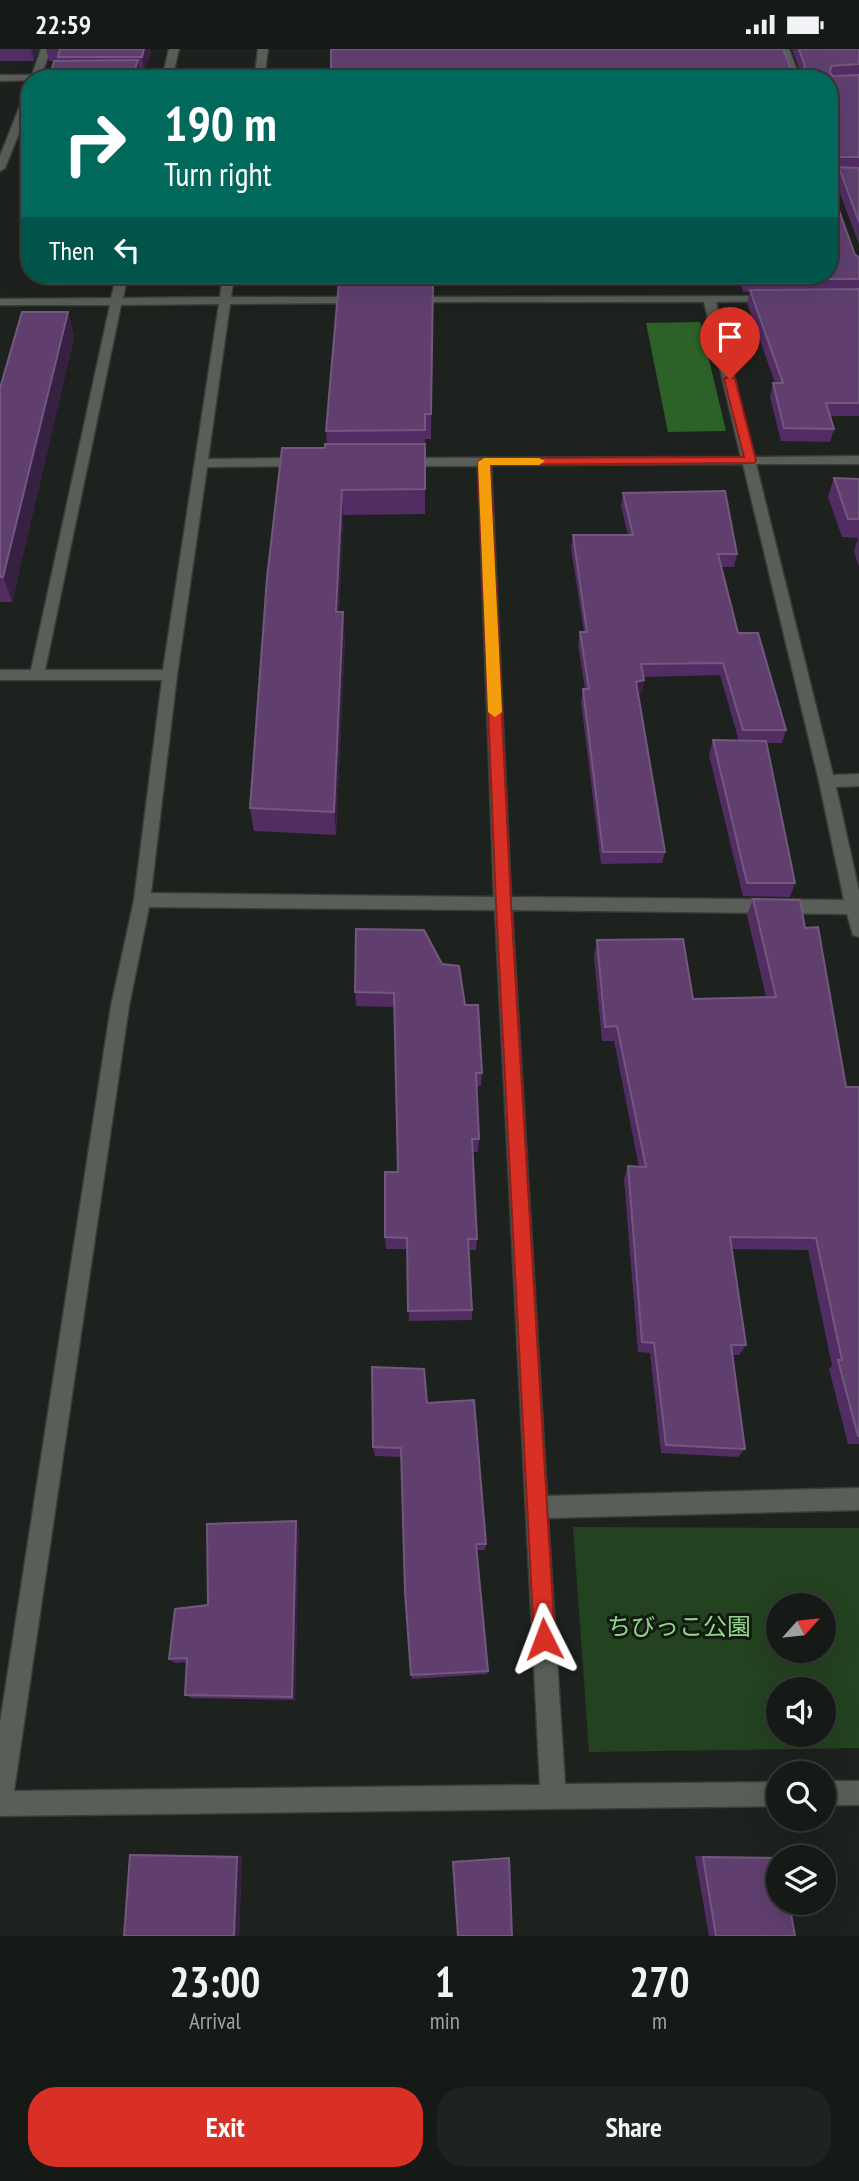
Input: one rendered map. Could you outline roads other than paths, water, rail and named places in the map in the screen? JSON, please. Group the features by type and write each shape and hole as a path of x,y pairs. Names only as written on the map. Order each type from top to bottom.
{"street":[{"path":"39,70 46,49"},
{"path":"169,70 174,49"},
{"path":"260,70 263,49"},
{"path":"784,49 792,70"},
{"path":"0,78 21,78"},
{"path":"0,168 21,116"},
{"path":"37,675 120,284"},
{"path":"228,284 170,675 142,900 120,1006 0,1803 766,1794"},
{"path":"403,299 791,297"},
{"path":"709,298 827,781 859,930"},
{"path":"0,302 375,299"},
{"path":"390,462 859,460"},
{"path":"201,463 322,462"},
{"path":"484,462 503,904 553,1797"},
{"path":"0,675 170,675"},
{"path":"827,781 859,780"},
{"path":"142,900 856,908"},
{"path":"537,1507 859,1499"},
{"path":"836,1793 859,1793"}],"park label":[{"name":"ちびっこ公園","path":"679,1627"}]}
